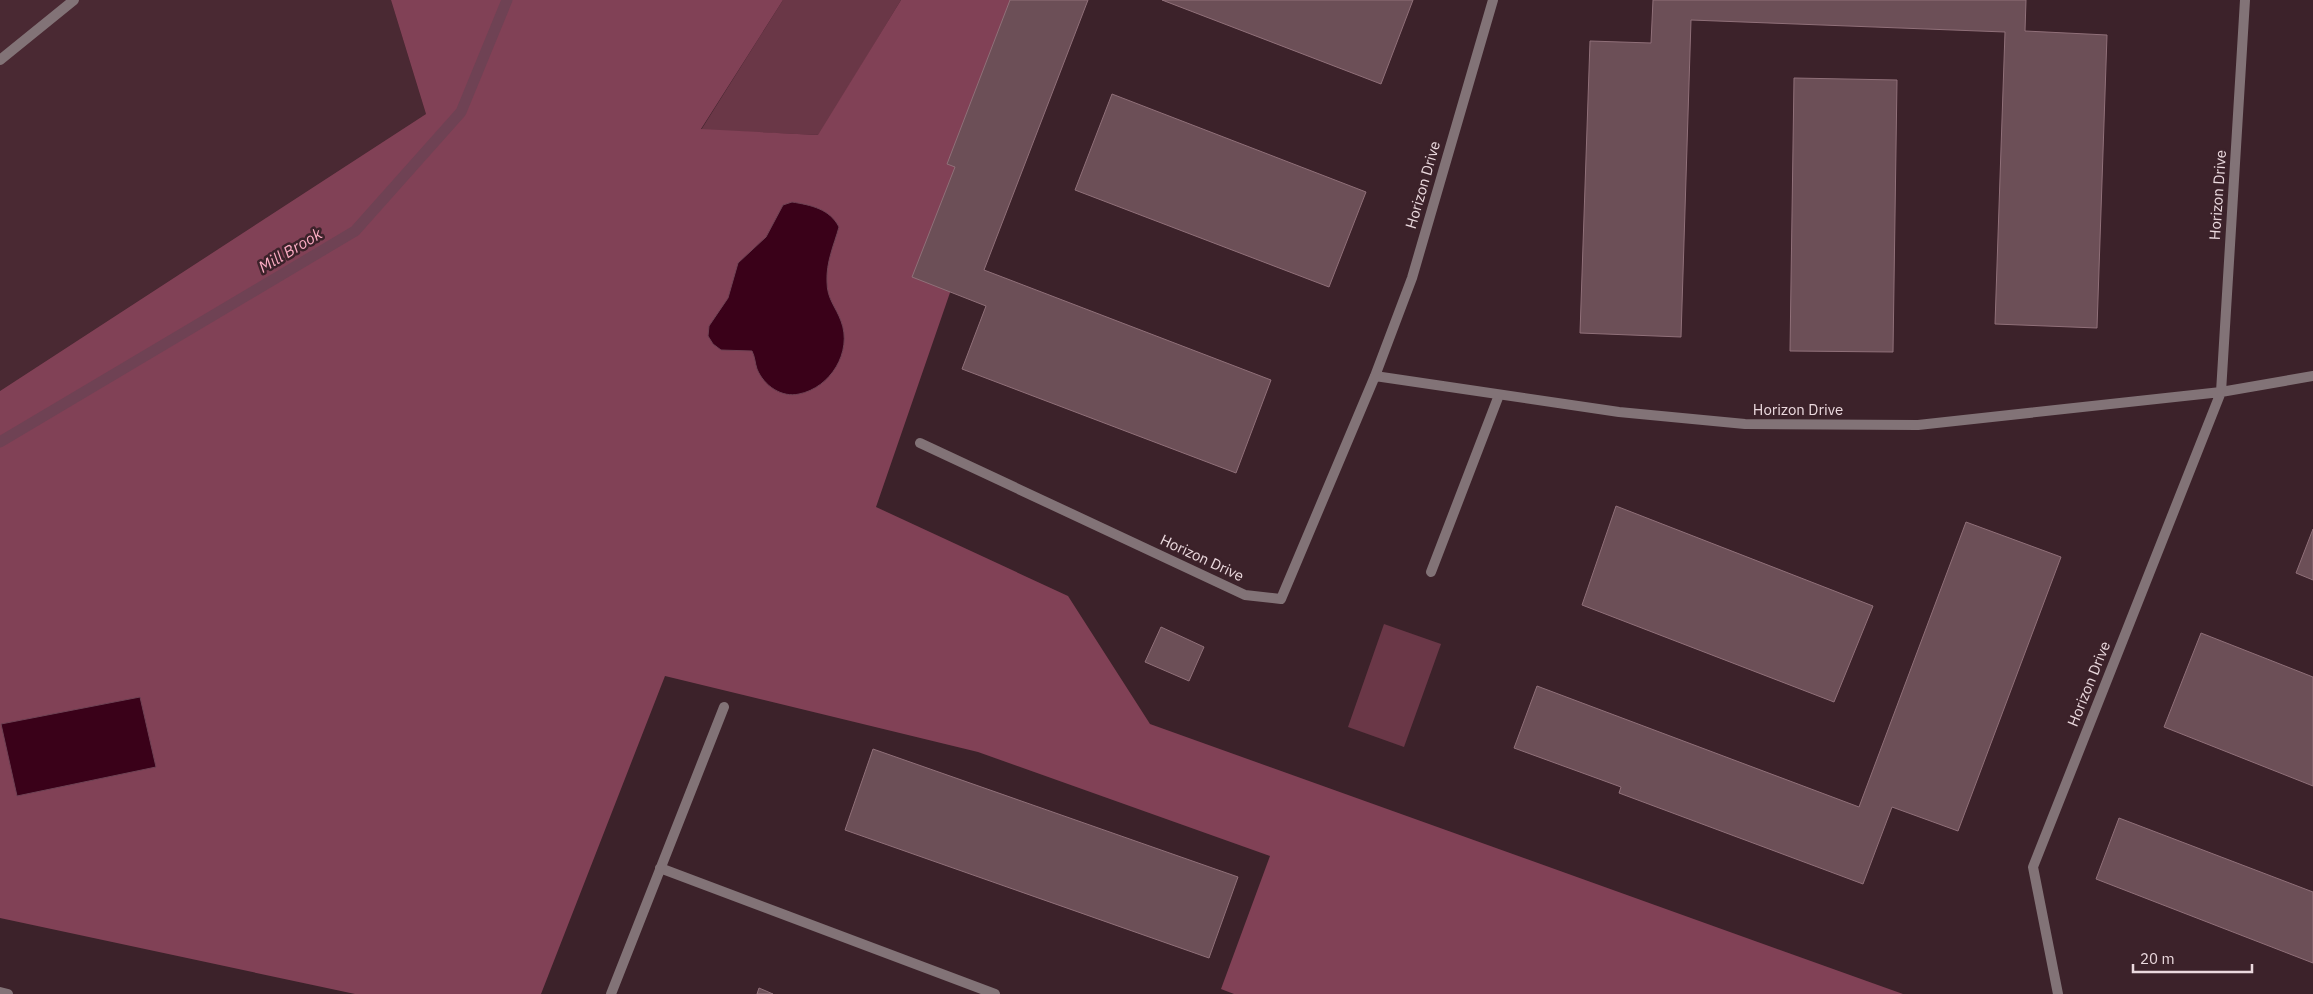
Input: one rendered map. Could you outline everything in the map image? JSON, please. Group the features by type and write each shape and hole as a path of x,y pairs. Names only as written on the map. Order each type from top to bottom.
{"street":[{"path":"0,60 74,0"},
{"name":"Horizon Drive","path":"920,443 1246,595 1281,599 1375,376 1412,278 1493,0"},
{"name":"Horizon Drive","path":"2058,994 2033,868 2221,392 2245,0"},
{"name":"Horizon Drive","path":"1375,376 1620,412 1745,424 1918,425 2221,392 2313,376"},
{"path":"1431,572 1499,395"},
{"path":"611,994 724,707"},
{"path":"660,868 995,994"},
{"path":"0,992 8,994"}],"shaded area":[{"path":"0,0 391,0 426,114 0,391"},
{"path":"391,0 783,0 701,129 818,135 901,0 1051,0 876,507 1068,596 1150,724 1903,994 1234,994 1221,989 1270,856 978,752 665,676 541,994 355,994 0,918 0,391 426,114"},
{"path":"783,0 901,0 819,135 701,130"},
{"path":"792,202 813,206 825,212 831,216 839,227 829,261 827,288 844,333 844,345 841,356 829,376 810,390 793,395 780,392 764,381 757,369 752,351 721,350 713,344 708,336 709,326 728,298 738,263 766,237 783,205"},
{"path":"1384,624 1441,644 1404,747 1348,727"},
{"path":"140,697 156,767 17,796 1,724"}],"building":[{"path":"1010,0 1088,0 984,270 1271,380 1236,473 962,369 986,306 912,277 955,167 947,164"},
{"path":"1162,0 1413,0 1381,84"},
{"path":"1653,0 2026,0 2025,31 2107,35 2097,328 1995,324 2005,32 1691,20 1681,337 1580,333 1590,41 1651,43"},
{"path":"1794,78 1897,80 1893,352 1790,351"},
{"path":"1112,94 1366,192 1329,287 1075,190"},
{"path":"1616,506 1873,606 1834,702 1582,605"},
{"path":"1966,522 2061,557 1958,831 1892,807 1863,884 1619,793 1621,787 1514,748 1537,686 1859,807"},
{"path":"2313,529 2313,580 2296,573"},
{"path":"1161,627 1204,647 1189,681 1145,662"},
{"path":"2201,633 2313,677 2313,786 2164,727"},
{"path":"873,749 1238,877 1209,958 845,830"},
{"path":"2119,818 2313,892 2313,963 2096,879"},
{"path":"759,988 773,994 757,994"}],"waterway":[{"name":"Mill Brook","path":"0,442 355,231 461,112 507,0"}]}
